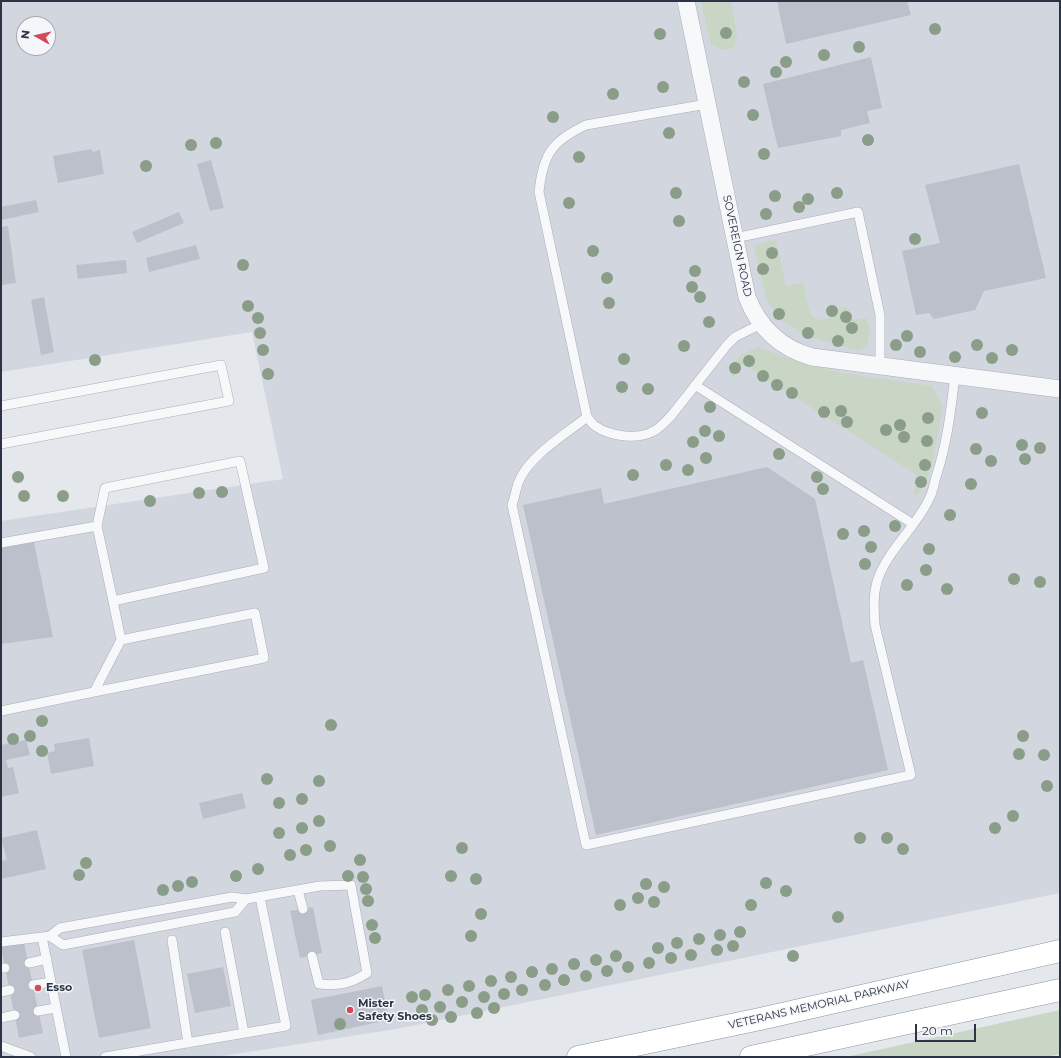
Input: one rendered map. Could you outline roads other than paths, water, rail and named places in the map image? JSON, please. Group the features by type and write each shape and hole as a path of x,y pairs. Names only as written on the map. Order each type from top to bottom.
{"highway":[{"name":"VETERANS MEMORIAL PARKWAY","path":"578,1057 768,1017 1060,950"},
{"path":"751,1057 1060,990"}],"street":[{"name":"SOVEREIGN ROAD","path":"686,1 747,297 761,324 775,339 804,355 820,358 1060,389"}],"lane":[{"path":"707,104 586,125 569,133 557,143 544,164 539,192 587,417 594,425 615,434 640,436 652,432 671,416 727,345 735,338 761,324"},
{"path":"735,238 858,212 880,315 880,366"},
{"path":"1,406 221,366 229,401 1,444"},
{"path":"587,417 543,451 527,468 520,480 512,505 586,845 911,775 875,624 874,602 877,582 886,562 930,498 942,460 950,422 955,375"},
{"path":"695,386 913,524"},
{"path":"94,692 121,640 97,526 106,488 240,461 264,568 113,601"},
{"path":"1,543 97,526"},
{"path":"1,711 264,658 255,613 121,640"},
{"path":"1,942 46,936 60,928 232,897 246,899 320,886 351,884 367,973 356,980 336,986 319,984 312,956"},
{"path":"298,890 303,909"},
{"path":"105,1057 286,1026 260,897"},
{"path":"46,936 63,946 235,912 246,899"},
{"path":"225,932 244,1033"},
{"path":"46,936 47,959 66,1057"},
{"path":"172,940 188,1043"},
{"path":"29,963 47,959"},
{"path":"33,985 51,982"},
{"path":"38,1011 56,1008"},
{"path":"1,1018 15,1016"},
{"path":"1,1046 31,1057"}],"place":[{"name":"Esso","path":"38,988"},
{"name":"Mister Safety Shoes","path":"350,1010"}]}
